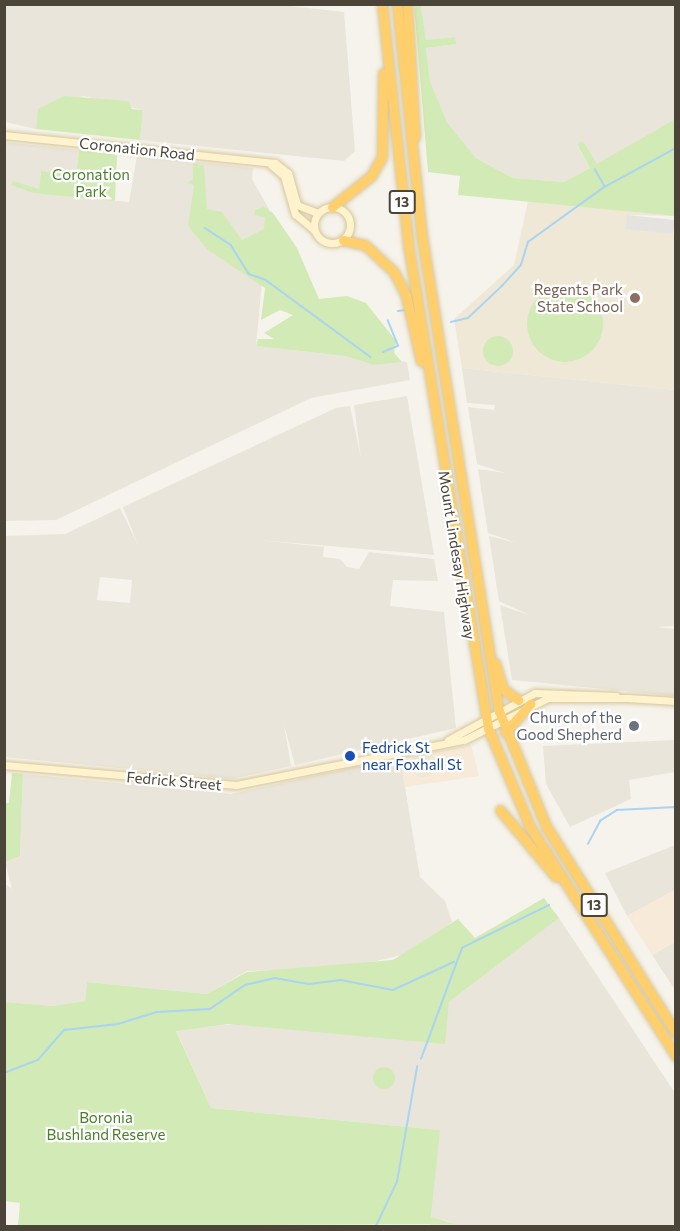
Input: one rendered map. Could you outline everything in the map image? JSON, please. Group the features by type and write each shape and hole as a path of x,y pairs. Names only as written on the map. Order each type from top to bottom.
{"highway":[{"name":"Mount Lindesay Highway","path":"382,4 403,211 487,723 516,801 563,880 675,1056"},
{"name":"Mount Lindesay Highway","path":"397,4 414,178 484,630 500,715 505,732 546,826 675,1033"},
{"path":"407,4 414,178"},
{"path":"332,207 370,176 384,153 385,32"},
{"path":"343,240 364,245 394,272 428,371"},
{"path":"484,630 501,685 518,699"},
{"path":"505,732 530,705"},
{"path":"500,810 521,841 563,880"}],"street":[{"name":"Coronation Road","path":"4,135 269,163"},
{"path":"269,163 288,173 300,209 318,213 332,207 350,222 343,240 323,242 314,230 294,214 284,176 269,163"},
{"path":"314,230 318,213"},
{"path":"500,715 518,699 563,691 675,701"},
{"path":"500,715 555,697 629,698"},
{"path":"646,700 675,706"},
{"name":"Fedrick Street","path":"4,765 236,785 448,740 464,740 500,715"}],"shaded area":[{"path":"273,4 344,12 355,151 344,161 140,140 143,110 83,96 39,109 36,129 5,122 5,5"},
{"path":"421,5 675,5 675,119 597,165 583,141 577,145 590,168 564,182 513,178 476,158 447,122 430,81 426,48 455,44 455,37 426,41"},
{"path":"4,142 79,150 76,175 41,171 39,189 11,185 38,193 129,202 137,156 253,168 252,179 269,209 256,346 345,356 373,365 383,360 407,362 410,380 311,398 56,520 5,521"},
{"name":"Regents Park State School","path":"528,201 675,216 628,215 626,228 675,234 675,390 462,368 454,319 514,265","holes":["600,305 602,330 580,359"]},
{"path":"627,215 675,220 673,234 626,229"},
{"path":"462,368 675,390 675,626 657,627 675,629 675,696 512,680 500,605 529,615 499,601 489,536 517,543 488,533 478,469 505,473 477,464 468,407 494,410 495,405 467,403"},
{"path":"407,396 434,555 259,540 324,547 323,557 340,559 347,567 359,569 369,552 434,559 438,581 393,580 390,606 444,612 456,728 295,765 284,725 291,766 232,779 5,757 4,536 65,534 120,508 138,545 123,507 336,408 350,406 361,458 354,405","holes":["100,577 132,580 130,603 97,600"]},
{"path":"675,740 675,772 629,780 631,799 570,827 546,784 543,746"},
{"path":"471,745 479,776 405,787 400,757 412,755 409,759 437,772 433,751"},
{"path":"423,751 432,755 436,764 432,773 423,777 414,773 410,764 414,755"},
{"path":"400,757 420,877 445,901 452,922 414,952 347,968 247,971 207,994 87,982 85,1001 52,1006 5,1002 4,883 12,889 5,862 20,856 23,774 231,794"},
{"path":"675,845 675,890 627,916 605,873"},
{"path":"675,890 675,942 652,955 627,916"},
{"path":"559,918 675,1093 675,1226 430,1226 430,1221 455,1223 431,1218 439,1130 211,1108 176,1030 449,1002"},
{"path":"675,942 675,990 652,955"}],"green space":[{"path":"414,5 421,5 426,40 455,37 456,44 426,48 430,81 447,122 476,158 513,178 564,182 590,168 577,144 583,141 597,164 675,119 675,216 458,195 460,176 428,172"},
{"path":"64,96 128,101 132,109 143,110 140,140 36,129 38,109"},
{"name":"Coronation Park","path":"79,150 117,155 115,201 33,193 11,185 13,181 39,189 41,171 76,175"},
{"path":"193,163 204,166 207,209 222,212 242,240 264,229 265,217 254,215 255,210 264,207 273,213 297,248 319,299 347,296 366,303 396,341 394,353 402,362 373,365 345,356 256,346 258,339 274,339 264,333 293,315 280,310 261,320 265,288 207,249 188,226 194,185 187,183 193,179"},
{"path":"565,286 580,289 592,297 600,309 603,324 600,339 592,351 580,359 565,362 550,359 538,351 530,339 527,324 530,309 538,297 550,289"},
{"path":"498,336 509,340 513,351 509,362 498,366 487,362 483,351 487,340"},
{"path":"12,773 23,774 20,856 5,862 5,803 9,803"},
{"name":"Boronia Bushland Reserve","path":"544,898 559,918 449,1002 445,1044 229,1024 176,1031 211,1108 440,1130 431,1217 455,1224 18,1226 20,1203 5,1201 5,1002 52,1006 85,1001 87,982 207,994 247,972 393,960 458,919 475,938"},
{"path":"384,1067 392,1070 395,1078 392,1086 384,1089 376,1086 373,1078 376,1070"}],"waterway":[{"path":"451,322 468,318 502,286 521,265 528,242 603,188 676,148"},
{"path":"595,169 605,186"},
{"path":"205,228 231,245 249,274 266,280 371,357"},
{"path":"398,311 405,310"},
{"path":"383,352 398,346 388,321"},
{"path":"588,844 600,821 617,810 676,807"},
{"path":"421,1059 462,948 549,905"},
{"path":"4,1073 38,1060 64,1030 118,1024 157,1012 210,1009 245,985 275,978 309,984 341,980 393,990 454,962"},
{"path":"376,1226 397,1182 417,1067"}],"place":[{"name":"Regents Park State School","path":"635,298"},
{"name":"Church of the Good Shepherd","path":"634,726"},
{"name":"Fedrick St near Foxhall St","path":"350,756"}]}
